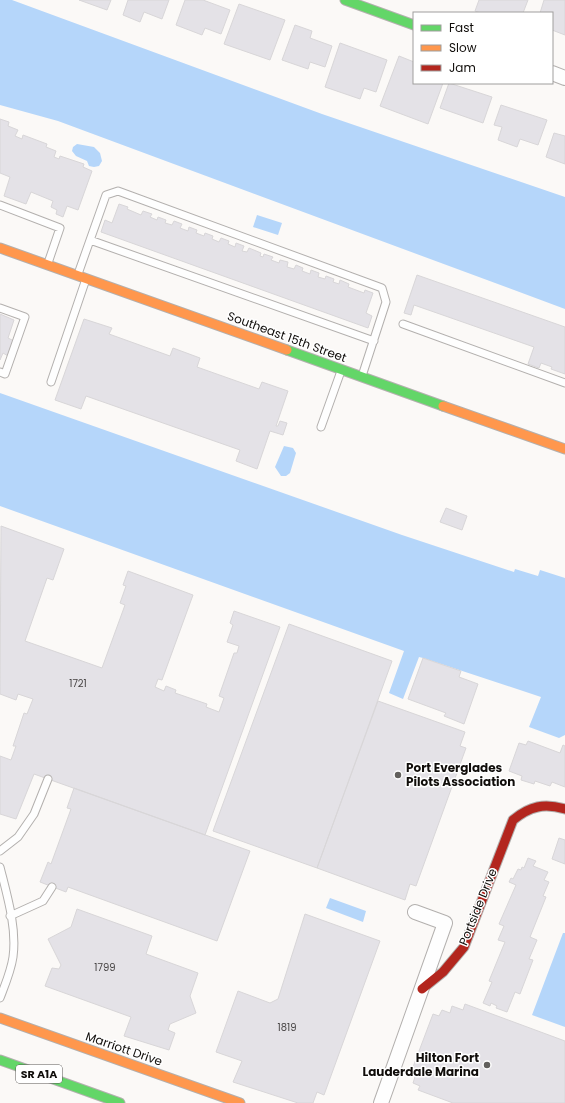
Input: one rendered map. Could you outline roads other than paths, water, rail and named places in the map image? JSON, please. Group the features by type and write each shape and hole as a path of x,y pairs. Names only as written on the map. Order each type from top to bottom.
{"street":[{"path":"345,0 413,24"},
{"path":"553,74 565,78"},
{"name":"Southeast 15th Street","path":"0,248 565,449"},
{"name":"Portside Drive","path":"422,989 443,972 464,946 513,820 524,809 539,805 556,806 565,809"},
{"path":"382,1103 445,923 415,912"},
{"name":"Marriott Drive","path":"0,1018 240,1103"},
{"name":"SR A1A","path":"0,1060 120,1103"}],"lane":[{"path":"51,382 82,277 90,240 106,196 118,191 382,288 386,302 362,377"},
{"path":"0,206 60,228 47,265"},
{"path":"90,240 374,341"},
{"path":"0,308 25,318 6,374 0,372"},
{"path":"403,324 565,383"},
{"path":"321,427 341,369"},
{"path":"0,851 18,837 34,814 48,779"},
{"path":"0,867 10,916 13,956 0,998"},
{"path":"10,916 43,901 52,887"}],"water":[{"path":"0,0 12,0 322,114 565,197 565,309 58,121 0,105"},
{"path":"77,144 94,147 100,153 102,161 99,166 89,166 87,161 76,156 72,151 73,147"},
{"path":"257,215 282,223 278,235 253,227"},
{"path":"0,393 402,535 514,572 515,569 538,576 540,570 565,578 565,735 559,738 529,727 541,697 419,657 403,699 389,693 404,651 0,506"},
{"path":"284,446 293,448 296,453 290,473 286,476 281,476 275,467"},
{"path":"330,898 366,911 363,922 326,908"},
{"path":"563,933 565,933 565,1027 532,1015"}],"place":[{"name":"Port Everglades Pilots Association","path":"398,775"},
{"name":"Hilton Fort Lauderdale Marina","path":"487,1065"}]}
